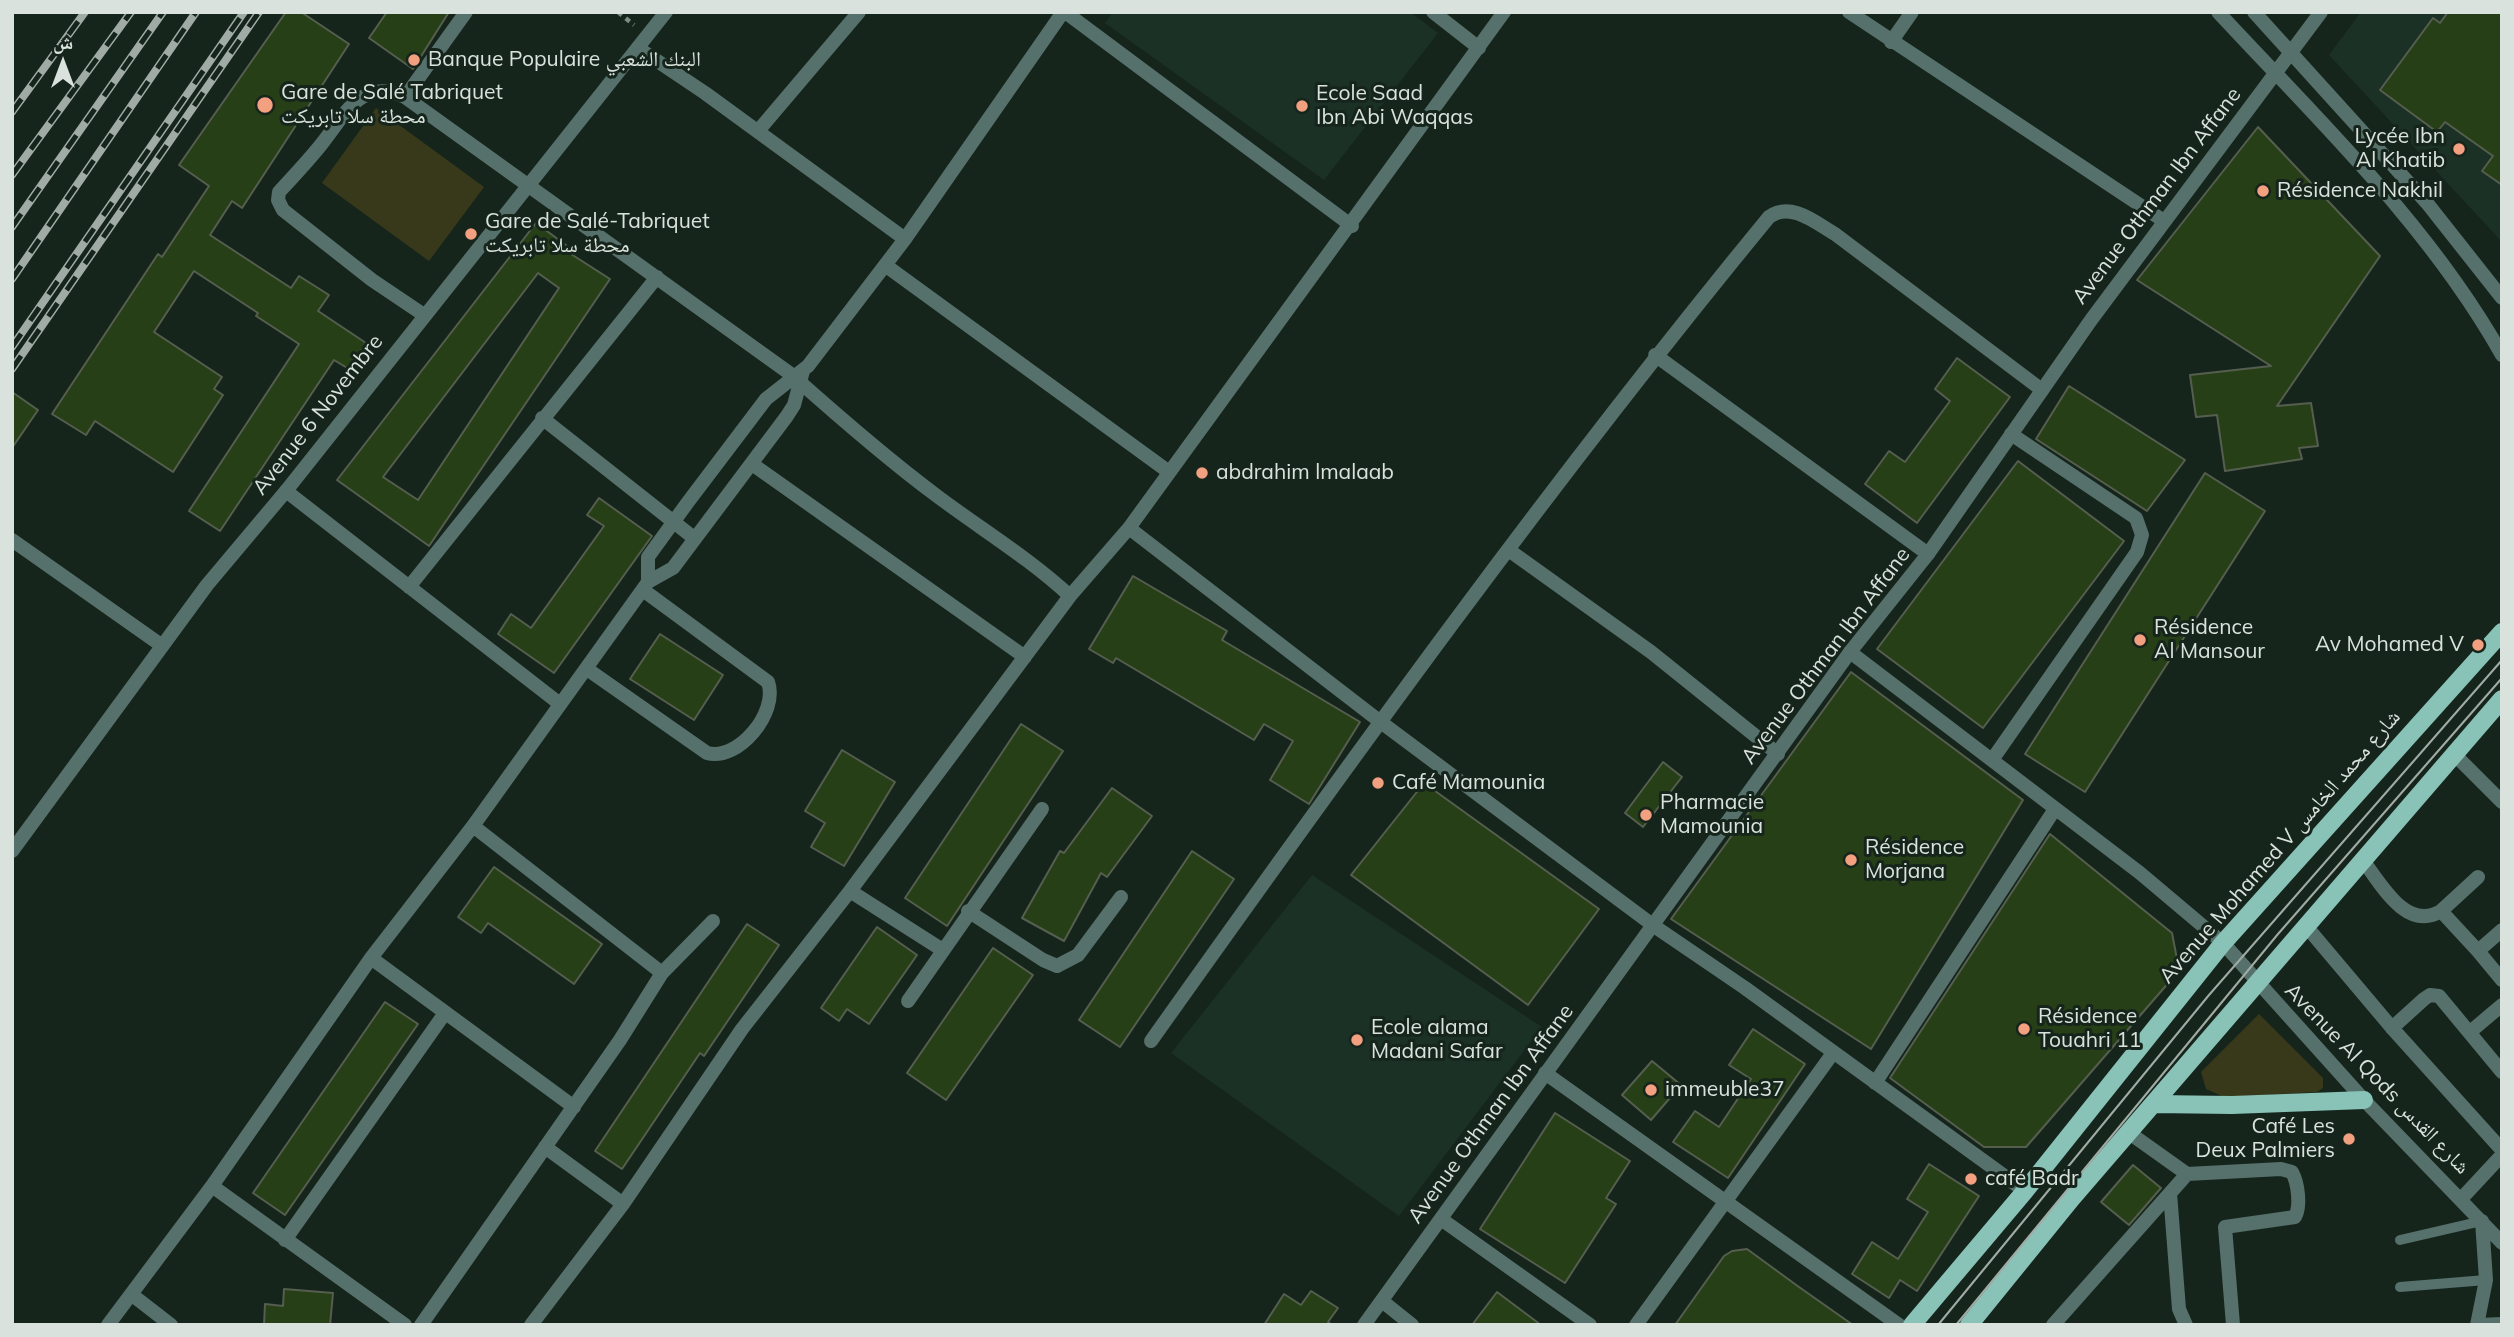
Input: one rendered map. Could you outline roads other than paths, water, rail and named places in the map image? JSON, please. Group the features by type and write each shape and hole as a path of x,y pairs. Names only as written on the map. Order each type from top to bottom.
{"main road":[{"name":"Avenue Mohamed V شارع محمد الخامس","path":"1912,1325 2025,1191 2222,943 2502,632"},
{"path":"1969,1325 2256,981 2502,699"},
{"path":"2154,1104 2364,1100"}],"street":[{"path":"405,97 466,12"},
{"name":"Avenue 6 Novembre","path":"12,851 161,645 666,12"},
{"path":"758,131 859,12"},
{"path":"645,586 648,557 758,409 799,377 905,239 1064,12 1352,226"},
{"path":"1433,12 1479,48"},
{"path":"531,1325 623,1204 742,1029 850,891 1070,596 1129,528 1352,226 1504,12"},
{"path":"1849,12 2164,221"},
{"path":"1891,42 1912,12"},
{"path":"2218,12 2353,156 2423,237 2502,355"},
{"path":"2254,12 2427,204 2502,298"},
{"name":"Avenue Othman Ibn Affane","path":"1364,1325 1850,652 1928,554 2164,221 2321,12"},
{"path":"638,48 758,131 905,239"},
{"path":"424,315 372,280 308,231 283,210 278,200 279,192 358,99 377,90 393,91 405,97 799,377 822,404 936,495 1044,572 1070,596"},
{"path":"1151,1041 1382,723 1655,355 1769,217 1776,212 1799,213 1835,234 2042,390"},
{"path":"885,265 1169,472"},
{"path":"409,587 657,277"},
{"path":"1655,355 1928,554"},
{"path":"107,1325 212,1186 371,958 473,826 645,586 673,568 752,464 794,405 799,377"},
{"path":"542,418 694,538"},
{"path":"1992,760 2137,552 2142,535 2136,517 2011,434"},
{"path":"752,464 1025,657"},
{"path":"286,491 560,704"},
{"path":"1129,528 1382,723 1654,926 1745,988 2025,1191"},
{"path":"12,540 161,645"},
{"path":"1510,551 1651,652 1778,754"},
{"path":"587,669 707,753 720,755 733,750 761,720 771,698 768,682 645,586"},
{"name":"Avenue Al Qods شارع القدس","path":"1850,652 2140,873 2222,943 2364,1100 2462,1198 2502,1243"},
{"path":"2453,753 2502,802"},
{"path":"908,1001 941,949 1042,809"},
{"path":"1875,1083 2055,809"},
{"path":"473,826 662,973"},
{"path":"2362,859 2408,914 2424,917 2441,911 2477,877"},
{"path":"850,891 941,949"},
{"path":"968,911 1043,960 1057,966 1078,955 1121,897"},
{"path":"2441,911 2502,980"},
{"path":"421,1325 620,1040 662,973 713,921"},
{"path":"2306,926 2502,1153 2462,1198"},
{"path":"2477,951 2502,930"},
{"path":"371,958 573,1107"},
{"path":"2392,1028 2424,999 2434,994 2444,999 2502,1072"},
{"path":"2470,1032 2502,1005"},
{"path":"285,1240 444,1013"},
{"path":"1636,1325 1833,1053"},
{"path":"1545,1073 1726,1199 1899,1325"},
{"path":"2128,1132 2187,1174 2281,1169 2292,1172 2295,1177 2299,1211 2295,1217 2225,1227 2233,1325"},
{"path":"545,1147 623,1204"},
{"path":"2053,1325 2187,1174"},
{"path":"212,1186 405,1325"},
{"path":"2170,1193 2179,1309 2186,1325"},
{"path":"1441,1219 1590,1325"},
{"path":"2482,1221 2486,1280 2478,1325 2502,1324"},
{"path":"131,1294 171,1325"},
{"path":"1382,1301 1412,1325"}],"lane":[{"path":"2400,1240 2482,1221"},
{"path":"2400,1287 2486,1280"}],"tram line":[{"path":"1938,1325 2209,995 2502,660"},
{"path":"1956,1325 2278,934 2502,678"}],"railway":[{"path":"12,112 85,12"},
{"path":"12,175 131,12"},
{"path":"12,227 163,12"},
{"path":"12,279 196,12"},
{"path":"12,347 244,12"},
{"path":"12,369 259,12"}],"place":[{"name":"Banque Populaire البنك الشعبي","path":"414,60"},
{"name":"Gare de Salé Tabriquet محطة سلا تابريكت","path":"265,105"},
{"name":"Ecole Saad Ibn Abi Waqqas","path":"1302,106"},
{"name":"Lycée Ibn Al Khatib","path":"2459,149"},
{"name":"Résidence Nakhil","path":"2263,191"},
{"name":"Gare de Salé-Tabriquet محطة سلا تابريكت","path":"471,234"},
{"name":"abdrahim lmalaab","path":"1202,473"},
{"name":"Résidence Al Mansour","path":"2140,640"},
{"name":"Av Mohamed V","path":"2478,645"},
{"name":"Café Mamounia","path":"1378,783"},
{"name":"Pharmacie Mamounia","path":"1646,815"},
{"name":"Résidence Morjana","path":"1851,860"},
{"name":"Résidence Touahri 11","path":"2024,1029"},
{"name":"Ecole alama Madani Safar","path":"1357,1040"},
{"name":"immeuble37","path":"1651,1090"},
{"name":"Café Les Deux Palmiers","path":"2349,1139"},
{"name":"café Badr","path":"1971,1179"}]}
